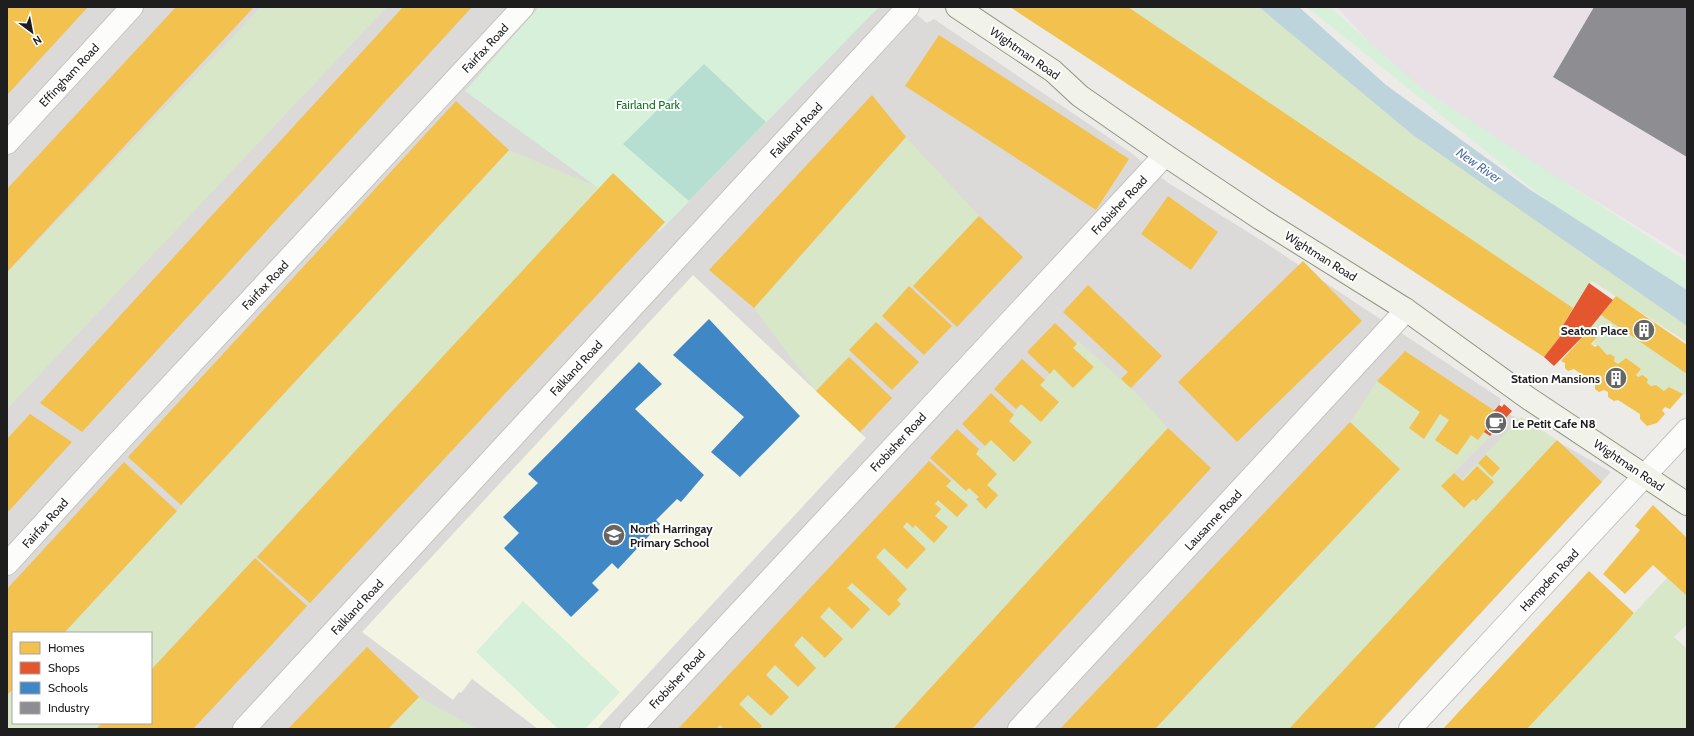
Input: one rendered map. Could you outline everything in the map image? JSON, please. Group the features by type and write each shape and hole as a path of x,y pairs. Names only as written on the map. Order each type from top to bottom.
{"main road":[{"name":"Wightman Road","path":"957,7 1053,71 1080,96 1165,155 1261,219 1405,309 1528,398 1687,504"}],"street":[{"name":"Effingham Road","path":"7,143 132,7"},
{"name":"Fairfax Road","path":"7,564 110,450 524,7"},
{"name":"Falkland Road","path":"244,729 908,7"},
{"name":"Frobisher Road","path":"631,729 1165,155"},
{"name":"Lausanne Road","path":"1019,729 1217,517 1399,318 1405,309"},
{"name":"Hampden Road","path":"1410,729 1687,430"}],"shaded area":[{"path":"7,7 908,7 927,23 934,19 1130,152 1167,182 1264,242 1501,399 1499,408 1611,472 1374,729 7,729"},
{"path":"1337,7 1687,7 1687,257 1467,122 1390,65"},
{"name":"North Harringay Primary School","path":"693,275 866,438 597,729 538,729 472,679 461,693 459,692 453,700 362,632"}],"green space":[{"path":"261,7 387,7 7,409 7,273"},
{"name":"Fairland Park","path":"539,7 879,7 659,232 465,91"},
{"path":"1128,7 1259,7 1416,136 1687,326 1687,342 1592,281 1573,308"},
{"path":"1307,7 1330,7 1421,88 1687,262 1687,294 1548,201"},
{"path":"704,64 766,122 689,201 623,144"},
{"path":"906,137 979,216 816,391 754,308"},
{"path":"509,150 600,188 152,669 152,632 65,632"},
{"path":"1601,315 1687,374 1687,396 1669,387 1664,391 1656,385 1651,386 1647,383 1648,379 1644,375 1638,377 1636,375 1641,369 1626,358 1618,364 1614,361 1615,357 1610,354 1607,355 1598,345 1592,345 1597,337 1588,331"},
{"path":"1078,341 1136,393 1168,428 893,729 759,729 762,726 739,704 748,695 771,716 789,697 766,675 775,665 798,687 816,668 794,645 802,636 843,639 820,617 829,607 852,629 870,609 847,588 852,583 888,616 900,604 897,600 898,579 876,557 884,548 907,569 926,549 903,527 907,522 913,528 915,525 934,542 948,527 935,516 941,509 935,504 938,500 957,517 968,506 946,486 953,479 966,491 969,488 979,497 976,499 985,508 998,495 987,485 997,473 976,454 991,440 1014,461 1032,442 1009,421 1021,404 1041,421 1059,402 1040,385 1054,369 1073,388 1093,367 1073,348"},
{"path":"1377,381 1420,412 1409,428 1423,439 1440,414 1449,420 1436,440 1457,455 1471,435 1478,440 1484,432 1490,436 1454,472 1462,479 1521,417 1557,440 1289,729 1155,729 1400,469 1350,422"},
{"path":"1667,578 1687,596 1687,624 1674,637 1687,649 1687,727 1685,729 1527,729"},
{"path":"523,601 620,692 585,729 558,729 476,652"},
{"path":"12,690 12,724 101,724 96,729 7,729 7,695"},
{"path":"419,697 477,729 388,729"}],"water":[{"name":"New River","path":"1259,7 1299,7 1386,85 1529,189 1687,290 1687,326 1413,135"}],"building: Homes":[{"path":"7,7 88,7 7,95"},
{"path":"176,7 254,7 7,272 7,189"},
{"path":"403,7 472,7 82,432 40,403"},
{"path":"1010,7 1128,7 1573,308 1562,327 1566,329 1544,357"},
{"path":"939,35 1129,159 1096,210 905,86"},
{"path":"872,95 906,137 754,308 709,270"},
{"path":"456,101 509,150 181,505 128,457"},
{"path":"613,173 665,222 310,603 257,557"},
{"path":"1168,196 1218,232 1191,270 1141,234"},
{"path":"979,216 1023,257 957,327 913,286"},
{"path":"1303,261 1362,321 1237,442 1178,382"},
{"path":"1088,285 1162,356 1131,388 1121,379 1128,372 1063,312"},
{"path":"909,286 952,326 924,355 882,316"},
{"name":"Seaton Place","path":"1616,296 1687,345 1687,374 1601,315"},
{"path":"876,322 919,362 892,390 849,350"},
{"path":"1055,323 1077,344 1073,348 1094,367 1073,388 1054,369 1050,374 1027,352"},
{"name":"Station Mansions","path":"1588,331 1597,337 1591,344 1595,347 1598,345 1607,355 1610,354 1615,357 1614,361 1618,364 1626,358 1641,369 1636,375 1638,377 1643,375 1648,379 1647,383 1651,386 1656,385 1664,391 1669,387 1683,394 1670,409 1665,407 1662,410 1665,414 1657,423 1647,426 1640,419 1640,414 1618,400 1614,401 1608,397 1608,392 1604,390 1599,392 1595,389 1595,384 1574,369 1568,371 1565,368 1565,363 1561,361"},
{"path":"1405,351 1498,413 1478,440 1471,435 1457,455 1435,440 1449,420 1440,414 1424,439 1409,428 1420,412 1377,381"},
{"path":"849,357 892,398 860,432 816,391"},
{"path":"1022,359 1045,380 1040,385 1059,402 1041,422 1021,404 1016,409 994,389"},
{"path":"991,393 1014,415 1009,421 1032,442 1014,462 991,440 985,446 962,424"},
{"path":"30,414 72,442 7,513 7,439"},
{"path":"1350,422 1400,469 1155,729 1060,729"},
{"path":"1168,428 1211,468 972,729 893,729"},
{"path":"957,429 979,449 976,454 997,474 987,485 998,495 986,509 976,499 979,497 969,488 966,491 930,458"},
{"path":"1557,440 1602,482 1373,729 1289,729"},
{"path":"1486,455 1500,468 1492,477 1478,463"},
{"path":"929,461 951,481 946,486 968,505 957,517 938,500 935,504 941,509 935,516 948,527 934,543 915,525 913,528 907,522 903,527 926,549 907,569 884,548 876,557 907,589 897,600 901,604 889,616 852,583 847,588 870,609 852,629 829,607 820,617 843,639 825,658 802,636 794,645 816,668 798,687 775,665 766,675 789,697 771,716 748,695 739,704 762,726 759,729 724,729 720,725 716,729 678,729"},
{"path":"124,462 177,511 65,632 12,632 12,690 7,695 7,589"},
{"path":"1477,466 1494,482 1476,501 1473,499 1464,508 1441,486 1454,473 1463,481"},
{"path":"1653,505 1687,538 1687,596 1653,565 1625,594 1603,574 1640,530 1635,526"},
{"path":"255,558 307,606 193,729 96,729 101,724 152,724 152,669"},
{"path":"1589,571 1634,613 1618,631 1527,729 1443,729"},
{"path":"367,647 419,697 388,729 288,729"}],"building: Shops":[{"path":"1589,283 1613,300 1587,332 1554,366 1544,357 1566,329 1562,327"},
{"name":"Le Petit Cafe N8","path":"1504,404 1512,411 1490,436 1484,432 1498,413 1494,411 1499,405 1502,407"}],"building: Schools":[{"path":"709,319 800,416 740,477 711,452 744,417 673,355"},
{"path":"639,362 662,384 635,409 704,475 681,502 677,499 656,520 660,524 618,569 612,563 592,583 599,590 571,617 504,548 519,533 503,517 538,483 528,474"}],"building: Industry":[{"path":"1594,7 1687,7 1687,157 1553,77"}],"place":[{"name":"Seaton Place","path":"1644,330"},
{"name":"Station Mansions","path":"1616,378"},
{"name":"Le Petit Cafe N8","path":"1496,423"},
{"name":"North Harringay Primary School","path":"614,535"}]}
